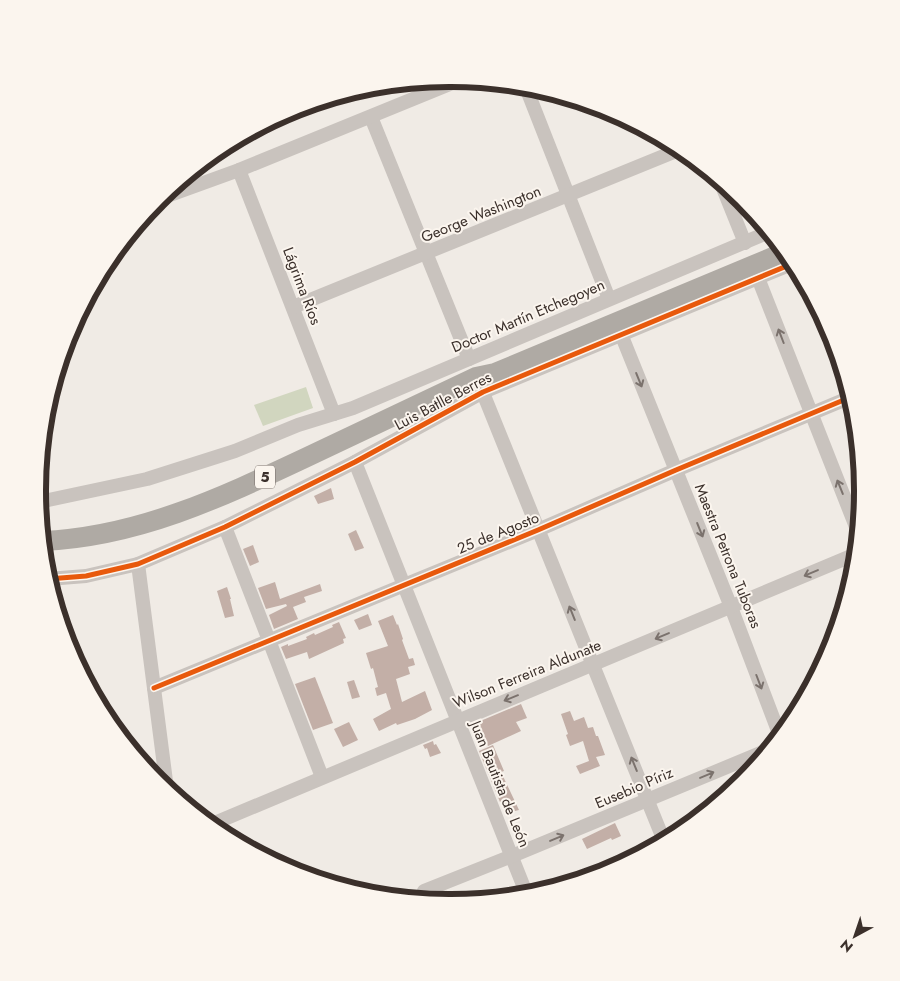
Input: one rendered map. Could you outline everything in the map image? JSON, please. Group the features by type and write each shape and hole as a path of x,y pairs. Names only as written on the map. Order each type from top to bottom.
{"highway":[{"name":"5","path":"50,540 81,538 116,532 190,509 265,476 476,376 491,364 771,246"},
{"name":"5","path":"476,376 495,373 778,255"}],"street":[{"path":"179,192 238,170 442,87"},
{"path":"529,95 609,299"},
{"path":"371,117 661,834"},
{"name":"George Washington","path":"293,308 671,153"},
{"name":"Lágrima Ríos","path":"238,170 334,414"},
{"path":"727,197 745,242"},
{"name":"Doctor Martín Etchegoyen","path":"46,500 147,479 235,450 298,425 366,402 476,376 609,299 762,235"},
{"name":"Luis Batlle Berres","path":"56,578 86,576 138,564 226,527 355,462 476,376 621,334 786,266"},
{"path":"758,278 853,519"},
{"name":"Maestra Petrona Tuboras","path":"621,334 731,607 777,727"},
{"name":"25 de Agosto","path":"154,688 538,530 843,400"},
{"name":"Juan Bautista de León","path":"355,462 524,887"},
{"path":"226,527 322,777"},
{"name":"Wilson Ferreira Aldunate","path":"219,821 848,557"},
{"path":"138,564 165,776"},
{"name":"Eusebio Píriz","path":"424,891 755,755"}],"green space":[{"path":"306,387 313,408 263,426 254,405"}],"building":[{"path":"331,488 334,499 318,504 314,496"},
{"path":"356,530 364,548 355,551 348,534"},
{"path":"253,545 259,562 250,566 243,549"},
{"path":"275,582 280,599 320,584 322,591 304,597 306,602 293,607 298,619 274,629 269,615 287,606 286,604 266,609 258,588"},
{"path":"227,587 234,616 225,618 217,591"},
{"path":"368,614 372,625 359,630 354,620"},
{"path":"393,615 398,624 409,659 413,658 415,665 408,667 410,674 396,679 402,702 425,691 432,710 415,719 397,725 396,723 379,731 373,719 391,709 386,693 377,696 375,688 378,687 373,668 371,669 366,653 388,646 378,621"},
{"path":"339,622 346,638 343,639 344,643 309,659 307,652 286,659 281,647 307,639 306,637 333,627 332,625"},
{"path":"315,677 333,723 313,730 295,684"},
{"path":"354,680 360,697 352,699 347,682"},
{"path":"521,704 527,718 516,722 521,731 488,746 478,722"},
{"path":"570,711 574,721 584,717 588,728 593,727 605,755 596,757 600,766 580,774 576,766 589,761 583,741 570,746 561,714"},
{"path":"349,722 358,740 343,747 334,729"},
{"path":"433,741 441,753 430,757 427,748 425,749 423,745"},
{"path":"493,745 504,771 501,772 519,810 507,813 502,801 500,802 479,751"},
{"path":"615,823 621,836 612,840 611,838 587,849 582,839"}],"cycle path":[{"path":"56,578 86,576 138,564 225,527 355,462 483,392 786,266"},
{"path":"154,688 538,530 843,400"}]}
